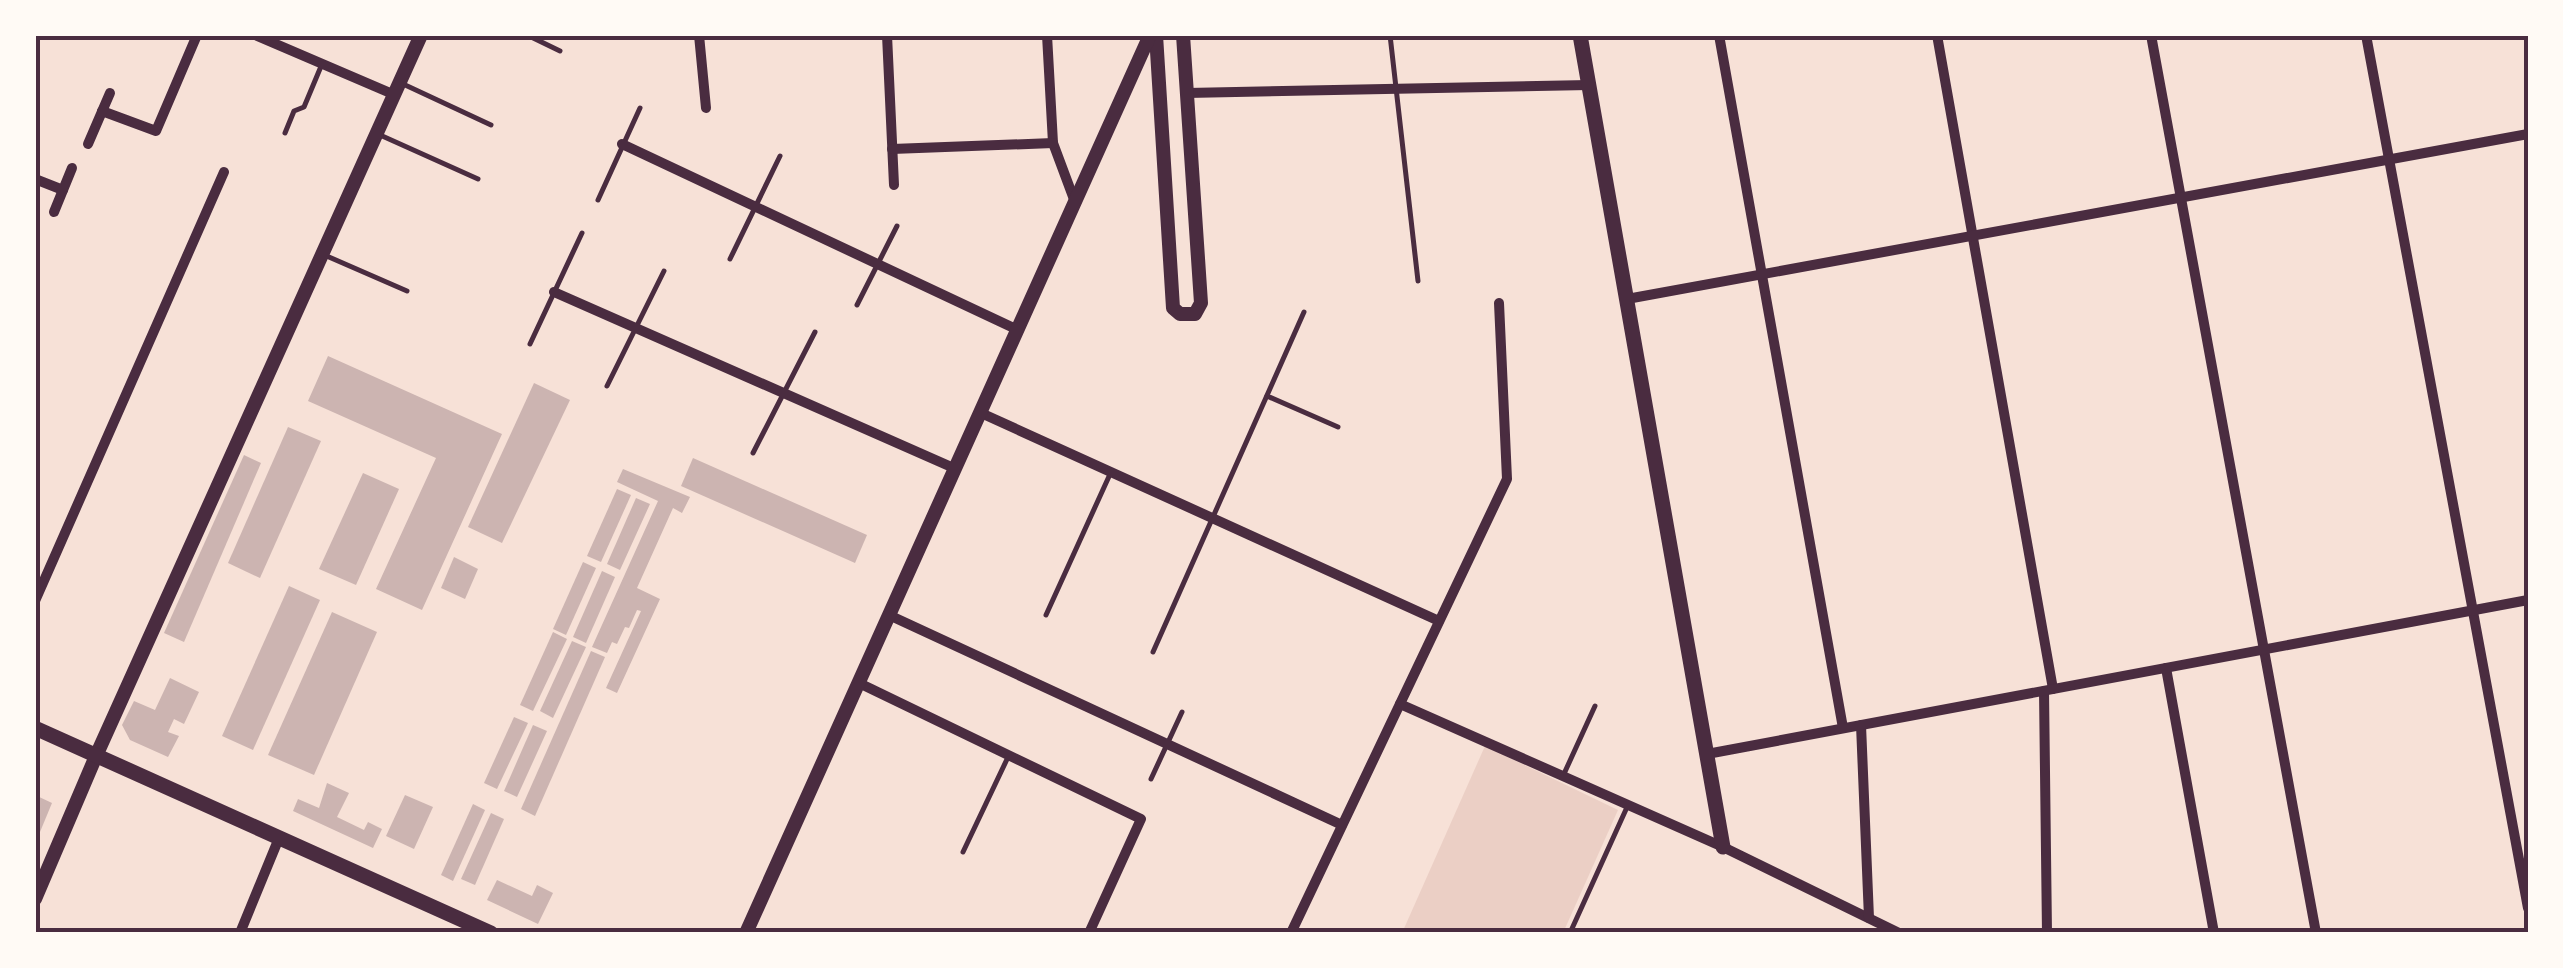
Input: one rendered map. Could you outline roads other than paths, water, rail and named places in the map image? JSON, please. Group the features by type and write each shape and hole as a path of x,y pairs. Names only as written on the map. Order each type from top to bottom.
{"main road":[{"path":"1580,35 1723,847"},
{"path":"35,728 469,929 490,933"}],"street":[{"path":"102,111 156,131 197,35"},
{"path":"255,35 322,64 397,89"},
{"path":"35,899 422,35"},
{"path":"699,35 706,108"},
{"path":"886,35 894,185"},
{"path":"1047,35 1053,143 1075,202"},
{"path":"746,933 1153,35"},
{"path":"1153,35 1173,308 1187,316 1195,314 1202,303 1184,35"},
{"path":"1719,35 1843,728"},
{"path":"1937,35 2048,690 2047,933"},
{"path":"2152,35 2316,933"},
{"path":"2366,35 2528,908"},
{"path":"1138,62 1151,58 1158,63"},
{"path":"1187,92 1589,86"},
{"path":"88,144 110,93"},
{"path":"1627,299 2528,134"},
{"path":"892,149 1053,143"},
{"path":"622,144 1018,330"},
{"path":"54,212 72,168"},
{"path":"35,601 224,172"},
{"path":"35,178 62,190"},
{"path":"554,292 956,470"},
{"path":"1292,933 1507,478 1498,303"},
{"path":"981,413 1439,621"},
{"path":"1707,754 2528,600"},
{"path":"891,616 1342,825"},
{"path":"2166,668 2214,933"},
{"path":"860,684 1141,818 1089,933"},
{"path":"1400,704 1723,847 1900,933"},
{"path":"1861,725 1869,918"},
{"path":"240,933 279,838"}],"lane":[{"path":"527,35 560,51"},
{"path":"1390,35 1418,281"},
{"path":"285,134 294,111 304,107 322,64"},
{"path":"397,89 491,125"},
{"path":"598,200 640,108"},
{"path":"377,134 478,178"},
{"path":"730,260 780,156"},
{"path":"857,305 897,226"},
{"path":"530,344 582,233"},
{"path":"322,254 407,291"},
{"path":"607,386 664,270"},
{"path":"1154,652 1304,312"},
{"path":"753,453 814,332"},
{"path":"1266,396 1338,427"},
{"path":"1046,614 1111,472"},
{"path":"1563,776 1595,706"},
{"path":"1150,779 1182,712"},
{"path":"962,852 1009,756"},
{"path":"1570,933 1628,804"}]}
